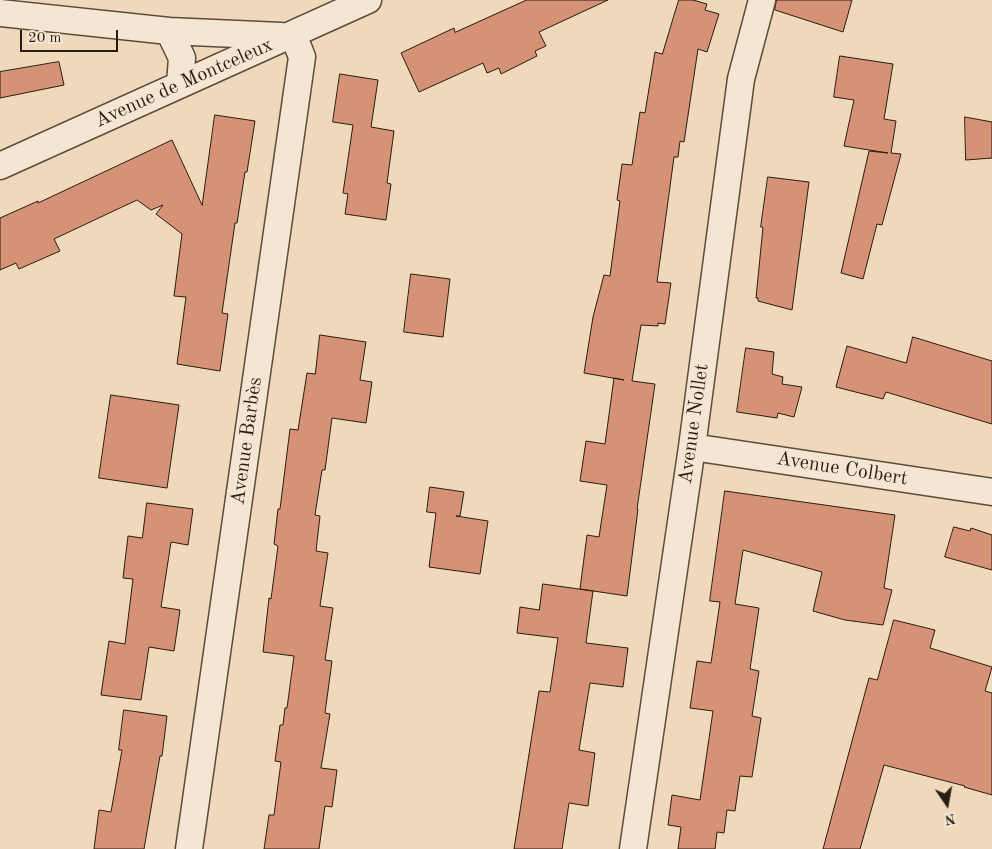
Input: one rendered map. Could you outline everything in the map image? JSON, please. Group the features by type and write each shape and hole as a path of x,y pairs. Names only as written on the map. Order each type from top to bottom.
{"street":[{"name":"Avenue de Montceleux","path":"0,166 368,0"},
{"name":"Avenue Nollet","path":"633,849 692,447 741,79 762,0"},
{"path":"0,13 169,31 290,35"},
{"path":"169,31 182,58 180,84"},
{"name":"Avenue Barbès","path":"189,849 302,57 290,35"},
{"name":"Avenue Colbert","path":"692,447 992,492"}],"building":[{"path":"527,0 608,0 539,32 546,46 535,51 537,56 501,74 499,68 487,73 483,63 419,92 401,53 454,28 455,32"},
{"path":"679,0 693,0 707,4 705,10 719,14 707,52 698,49 684,142 680,141 678,157 674,157 657,282 671,283 665,324 658,323 658,326 641,325 632,381 655,384 627,596 580,589 587,535 599,537 607,485 580,481 586,441 605,444 614,378 584,373 593,317 604,275 610,276 620,201 617,200 622,164 632,165 640,112 645,113 655,52 662,54"},
{"path":"777,0 852,0 843,32 775,10"},
{"path":"840,56 893,64 884,119 896,121 891,153 901,154 882,225 877,224 863,279 841,273 869,151 888,153 844,146 854,100 834,97"},
{"path":"59,62 64,85 0,98 0,72"},
{"path":"340,74 378,80 371,127 394,131 387,183 391,184 386,220 345,214 348,194 343,193 353,125 333,122"},
{"path":"215,115 255,121 237,223 235,223 222,313 228,314 220,371 177,364 186,297 174,296 182,234 156,214 163,205 151,210 137,200 54,239 60,251 19,269 16,263 0,270 0,218 38,201 38,203 172,140 202,205"},
{"path":"965,117 992,122 992,158 966,160"},
{"path":"768,177 809,182 792,310 758,301 758,298 756,298 763,227 761,227"},
{"path":"411,274 450,279 443,337 404,332"},
{"path":"320,335 366,342 360,380 372,382 366,423 332,418 325,470 322,470 315,515 320,516 316,551 328,553 320,606 333,608 325,660 332,661 325,713 330,714 321,768 337,770 332,807 325,806 319,849 264,849 269,815 274,815 281,762 275,761 280,725 283,725 285,708 287,708 294,656 263,652 269,598 271,599 278,546 274,544 290,429 298,430 307,373 315,374"},
{"path":"913,337 992,361 992,424 886,392 883,399 836,387 847,346 906,363"},
{"path":"746,348 774,352 772,374 783,377 782,384 802,387 794,417 778,413 777,418 737,412"},
{"path":"111,395 179,405 167,488 99,478"},
{"path":"430,487 464,492 460,516 456,516 488,521 480,574 429,567 436,513 427,512"},
{"path":"725,491 895,515 884,588 892,590 883,625 845,620 813,611 822,572 743,550 735,604 759,608 750,669 759,671 752,716 761,718 752,777 740,776 735,811 727,810 724,833 717,832 715,849 678,849 681,827 668,825 672,795 700,800 713,711 690,708 697,661 711,663 720,602 710,601"},
{"path":"147,503 193,509 188,545 171,542 161,607 180,610 174,651 149,647 141,700 101,695 109,641 125,644 133,579 123,578 128,536 142,538"},
{"path":"954,527 970,531 971,528 992,535 992,570 945,557"},
{"path":"543,584 593,591 586,643 628,648 623,687 590,683 579,750 595,753 588,806 569,803 562,849 514,849 539,691 550,692 558,638 517,633 520,607 539,610"},
{"path":"894,620 935,630 930,648 992,667 985,691 992,693 992,795 884,765 860,849 823,849 869,678 877,680"},
{"path":"124,710 167,716 162,756 160,756 144,849 94,849 99,810 111,812 122,750 119,750"}]}
